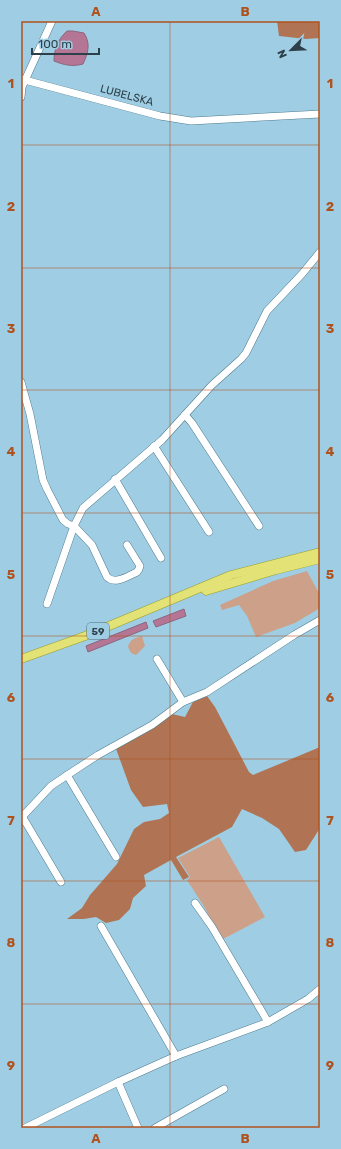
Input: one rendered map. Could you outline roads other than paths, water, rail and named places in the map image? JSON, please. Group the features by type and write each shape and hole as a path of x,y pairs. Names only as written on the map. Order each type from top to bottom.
{"main road":[{"name":"59","path":"21,659 73,641 231,575 320,552"},
{"name":"59","path":"174,600 276,570 320,559"}],"street":[{"path":"21,97 23,80 52,21"},
{"name":"LUBELSKA","path":"23,80 160,116 191,121 320,114"},
{"path":"47,604 74,526 82,508 162,440 212,385 241,359 246,353 267,311 302,274 320,252"},
{"path":"21,382 32,420 43,480 55,507 63,520 74,526 92,546 107,577 111,580 115,581 137,572 140,569 140,566 127,545"},
{"path":"185,415 192,423 259,526"},
{"path":"154,446 209,532"},
{"path":"115,479 161,558"},
{"path":"61,882 21,817 51,786 98,755 152,725 183,702 207,692 294,635 320,620"},
{"path":"157,659 183,702"},
{"path":"67,775 116,857"},
{"path":"195,903 212,926 268,1022"},
{"path":"101,926 176,1056"},
{"path":"25,1128 118,1082 176,1056 268,1022 308,999 320,989"},
{"path":"118,1082 138,1128"},
{"path":"155,1128 224,1090"}]}
